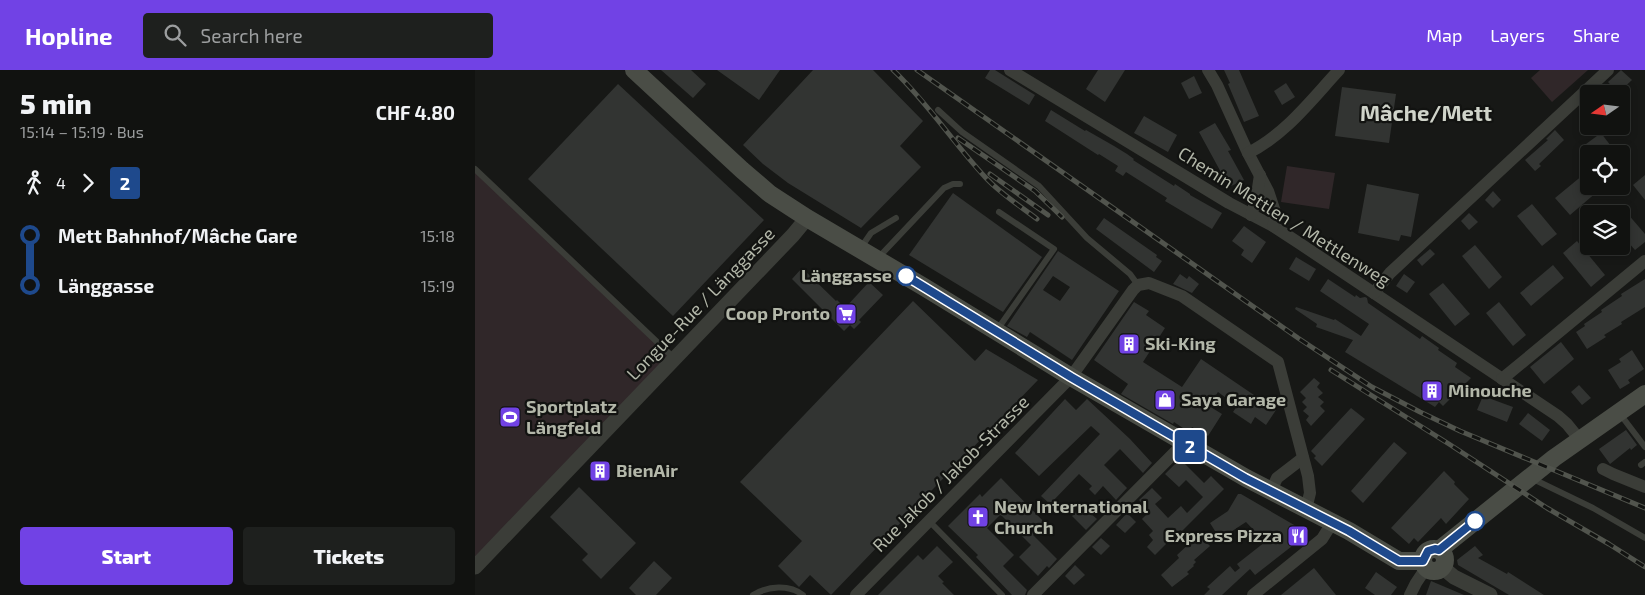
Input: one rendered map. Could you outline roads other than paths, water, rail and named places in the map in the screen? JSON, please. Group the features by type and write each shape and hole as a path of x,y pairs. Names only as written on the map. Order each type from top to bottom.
{"main road":[{"path":"634,70 770,194 807,218 1184,443 1245,478 1349,531 1399,561 1431,565 1428,551 1439,550 1554,458 1645,394"}],"street":[{"name":"Chemin Mettlen / Mettlenweg","path":"1010,70 1229,203 1273,226 1558,416 1580,440"},
{"path":"1209,70 1273,203 1276,215 1273,226"},
{"path":"1248,153 1261,147 1294,119 1339,70"},
{"path":"1374,293 1410,253 1608,70"},
{"path":"1251,214 1259,190 1260,175"},
{"name":"Longue-Rue / Länggasse","path":"475,567 793,235 807,218"},
{"path":"1503,379 1645,261"},
{"path":"1138,285 1154,283 1182,296 1278,362 1303,458 1310,493 1306,510"},
{"name":"Rue Jakob / Jakob-Strasse","path":"856,595 1071,377 1138,285"},
{"path":"1033,595 1184,443"},
{"path":"1271,491 1277,478 1303,458"},
{"path":"1603,469 1645,487"},
{"path":"1253,595 1322,539 1332,522"},
{"path":"1410,595 1416,583 1431,565 1490,595"}],"lane":[{"path":"938,110 962,132 1039,186 1087,238 1130,274 1138,285"},
{"path":"475,170 674,358"},
{"path":"877,259 944,188 953,184 959,184"},
{"path":"996,331 1054,249 999,212"},
{"path":"860,249 871,233 896,218"},
{"path":"1619,413 1645,447"},
{"path":"1530,478 1593,508 1645,538"},
{"path":"930,522 1002,595"},
{"path":"753,595 765,589 778,588 793,589 803,595"}],"railway":[{"path":"893,70 918,96 986,178 1004,195 1037,219"},
{"path":"917,70 1298,338 1372,387 1460,431 1645,508"},
{"path":"958,138 1035,191 1062,217"},
{"path":"990,174 1048,215"},
{"path":"1331,370 1547,508 1645,567"}],"place":[{"name":"Länggasse","path":"906,276"},
{"name":"Coop Pronto","path":"846,314"},
{"name":"Ski-King","path":"1129,344"},
{"name":"Minouche","path":"1432,391"},
{"name":"Saya Garage","path":"1165,400"},
{"name":"Sportplatz Längfeld","path":"510,417"},
{"name":"BienAir","path":"600,471"},
{"name":"New International Church","path":"978,517"},
{"name":"Express Pizza","path":"1298,536"}],"district":[{"name":"Mâche/Mett","path":"1426,113"}]}
